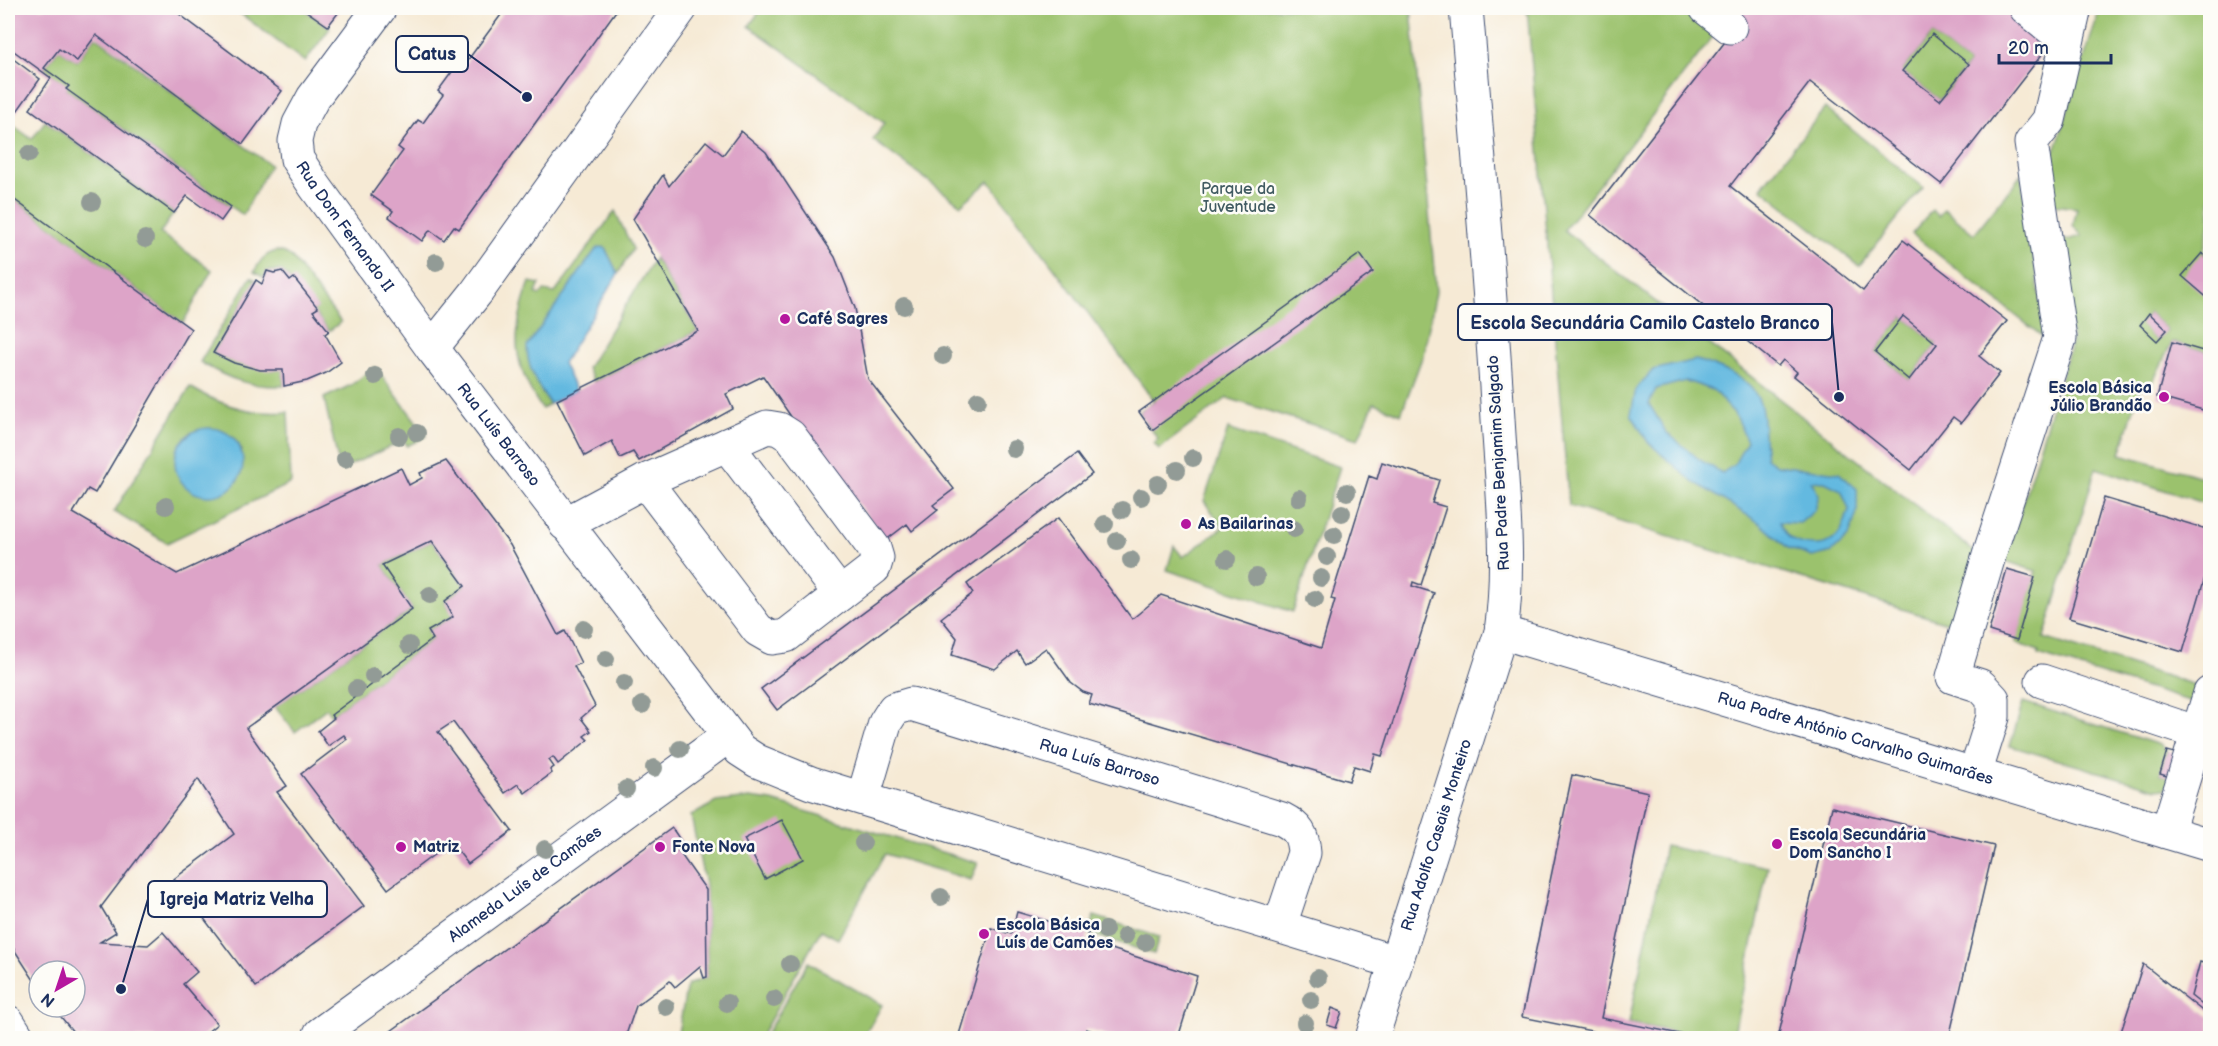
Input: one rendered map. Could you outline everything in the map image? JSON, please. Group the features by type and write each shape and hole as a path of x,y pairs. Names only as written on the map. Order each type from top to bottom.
{"street":[{"name":"Rua Dom Fernando II","path":"380,8 313,98 299,124 295,141 297,159 432,348"},
{"path":"432,348 476,293 681,8"},
{"name":"Rua Padre Benjamim Salgado","path":"1466,8 1491,299 1504,524 1505,593 1501,632"},
{"path":"2025,8 2067,41"},
{"path":"1975,774 1993,717 1993,699 1981,686 1953,677 2060,338 2031,143 2049,120 2075,8"},
{"name":"Rua Luís Barroso","path":"432,348 728,736 740,750 757,761 811,783 1395,962"},
{"path":"565,524 645,481 767,427 779,429 790,436 873,548 877,558 874,568 786,636 772,638 758,630 645,481"},
{"path":"728,445 840,594"},
{"name":"Rua Padre António Carvalho Guimarães","path":"1501,632 2211,845"},
{"name":"Rua Adolfo Casais Monteiro","path":"1372,1038 1501,632"},
{"path":"2042,681 2198,734"},
{"path":"2167,832 2198,775 2198,734 2211,693"},
{"name":"Rua Luís Barroso","path":"863,798 885,723 894,709 911,704 1292,824 1300,831 1304,840 1304,853 1280,925"},
{"name":"Alameda Luís de Camões","path":"320,1034 728,736"},
{"path":"8,1022 18,1038"}],"green space":[{"path":"233,8 302,8 330,28 305,62"},
{"name":"Parque da Juventude","path":"762,8 1411,8 1436,292 1423,355 1401,414 1374,403 1358,439 1227,398 1159,449 1154,443 1158,439 1139,412 1154,401 989,181 961,205 873,140 884,123 749,26"},
{"path":"1527,8 1682,8 1715,34 1564,230 1975,552 1954,625 1569,506"},
{"path":"2100,8 2210,8 2210,224 2203,253 2210,256 2210,353 2172,342 2150,388 2141,385 2120,454 2210,479 2210,505 2096,468 2044,638 2195,685 2199,691 2195,701 2038,655 2039,651 2015,643 2036,571 2005,561 2072,341 2058,242 2082,236 2073,225 2077,208 2053,205 2048,173","holes":["2149,313 2167,330 2157,341 2141,325"]},
{"path":"1932,34 1969,64 1940,100 1902,71"},
{"path":"95,36 270,165 243,215 66,89 68,86 44,68 59,49 77,61"},
{"path":"1825,108 1923,187 1859,266 1761,188"},
{"path":"45,121 174,213 160,233 212,270 183,323 8,195 8,122 32,139"},
{"path":"2021,175 2046,337 2043,337 1912,234 1932,210 1939,216 1944,209 1974,234"},
{"path":"615,211 633,249 618,274 605,248 542,393 550,404 542,409 524,377 517,347 520,317 530,282 540,284 536,293 539,296 544,291 555,293"},
{"path":"277,251 293,259 341,322 329,331 313,311 317,308 282,271 267,271 264,278 254,272 263,258"},
{"path":"655,258 698,331 594,382 587,368"},
{"path":"251,277 256,280 213,353 247,366 283,370 284,386 250,384 200,362"},
{"path":"1903,316 1937,344 1909,380 1875,352"},
{"path":"375,367 427,436 407,446 404,440 340,470 324,398 351,385"},
{"path":"190,387 237,408 262,412 288,412 291,483 167,543 114,512","holes":["190,433 232,436 242,450 187,487 179,474 177,460 181,445"]},
{"path":"1228,429 1340,467 1293,612 1167,570 1174,546 1183,557 1223,527 1204,501"},
{"path":"432,541 465,586 445,601 453,617 428,631 433,639 331,715 327,708 295,732 275,707 412,609 382,565"},
{"path":"2023,702 2160,745 2167,751 2160,774 2175,778 2166,788 2157,789 2010,746"},
{"path":"750,798 772,801 978,863 971,880 885,854 838,939 821,930 760,1038 677,1038 687,985 707,977 706,890 691,816 716,802"},
{"path":"1665,846 1768,867 1733,1038 1704,1038 1629,1023"},
{"path":"1094,916 1159,937 1154,954 1088,933"},
{"path":"808,962 882,1005 863,1038 764,1038"}],"water":[{"path":"597,248 605,248 618,274 563,363 576,391 550,404 534,377 527,346"},
{"path":"1696,360 1726,371 1744,381 1757,397 1761,407 1766,458 1776,465 1839,473 1857,489 1857,512 1849,536 1832,552 1812,557 1788,548 1760,523 1691,480 1648,442 1631,414 1636,389 1653,370","holes":["1686,381 1713,390 1734,413 1747,441 1734,465 1722,473 1700,460 1666,432 1649,404 1656,389","1811,481 1825,482 1841,490 1849,509 1838,535 1825,544 1806,544 1795,541 1787,535 1780,522 1800,523 1815,510 1819,495"]},
{"path":"216,428 228,434 237,443 243,455 241,475 233,486 216,496 202,496 185,486 177,475 175,455 185,438 196,430"}],"building":[{"path":"8,8 171,8 282,91 243,144 96,35 77,61 59,49 44,68 69,86 66,89 231,207 221,221 187,196 174,213 30,109 51,78 11,49 8,54"},
{"path":"302,8 342,8 328,26"},
{"path":"506,8 618,8 459,229 454,226 444,240 430,230 422,241 389,217 393,211 371,195 403,151 398,147 418,120 423,123 443,95 438,91 457,65 462,68"},
{"path":"1727,8 2005,8 2051,43 1941,184 1810,82 1730,186 1863,291 1903,240 2007,321 1979,356 2000,373 1961,423 1953,417 1911,470 1794,376 1797,372 1783,360 1778,366 1590,215 1742,20","holes":["1932,34 1969,64 1940,100 1902,71","1903,316 1937,344 1909,380 1875,352"]},
{"path":"8,55 40,79 8,124"},
{"path":"741,131 766,152 835,257 855,308 868,379 954,489 933,505 938,510 912,531 907,524 886,540 801,431 763,376 726,394 733,409 639,461 633,452 620,458 612,441 585,456 557,400 698,331 633,219 663,175 669,186 706,141 723,155"},
{"path":"8,195 191,329 95,493 88,489 73,513 177,574 401,468 409,485 422,478 420,473 446,461 510,545 558,635 565,631 581,663 574,666 595,706 581,718 591,731 584,736 588,740 558,764 553,757 549,760 554,767 550,770 552,773 525,793 518,784 505,793 453,722 438,732 512,831 468,864 451,842 388,889 301,774 347,739 344,735 328,746 318,731 334,718 331,715 433,639 428,631 453,617 445,601 465,586 432,541 382,565 412,609 246,728 287,786 277,792 364,906 256,987 174,879 234,834 198,779 101,907 116,932 100,942 148,945 163,932 197,972 183,984 217,1024 200,1038 78,1038 63,1019 87,1019 87,959 27,959 27,969 8,940"},
{"path":"2202,253 2210,260 2210,300 2182,276"},
{"path":"1360,254 1373,272 1152,430 1139,412"},
{"path":"267,271 274,273 282,271 290,281 294,278 318,308 313,311 329,331 325,334 341,362 326,373 307,381 284,386 283,370 260,370 234,363 213,353 256,280 262,284"},
{"path":"2149,313 2167,330 2157,341 2140,325"},
{"path":"2172,342 2210,353 2210,412 2157,397"},
{"path":"1077,454 1092,474 777,710 761,689"},
{"path":"1382,462 1439,480 1432,503 1446,507 1421,585 1413,582 1412,586 1434,593 1382,756 1375,754 1370,771 1354,766 1349,781 1089,704 1092,695 1083,692 1071,683 1046,648 1025,663 1017,651 995,669 952,655 957,638 941,618 973,593 967,584 1058,518 1132,619 1161,595 1321,648 1335,600 1331,599 1369,476 1377,479"},
{"path":"2104,498 2210,530 2210,560 2183,652 2069,618"},
{"path":"2007,569 2035,577 2017,640 1989,631"},
{"path":"2167,751 2205,761 2198,785 2160,774"},
{"path":"1572,775 1648,792 1601,1018 1699,1038 1626,1038 1522,1017"},
{"path":"1832,807 1994,846 1949,1038 1778,1038"},
{"path":"782,820 803,859 765,879 744,839"},
{"path":"672,828 683,844 677,849 706,890 707,977 704,978 700,966 675,987 670,981 636,1006 625,1038 386,1038 384,1036"},
{"path":"1017,912 1088,933 1086,941 1197,976 1178,1038 1116,1038 1086,1029 1083,1038 958,1038 991,928 1011,934"},
{"path":"2200,962 2210,965 2210,1011 2191,996"},
{"path":"2143,964 2210,1017 2210,1038 2119,1038"},
{"path":"1332,1008 1342,1012 1336,1028 1327,1025"}],"place":[{"name":"Catus","path":"527,97"},
{"name":"Café Sagres","path":"785,319"},
{"name":"Escola Secundária Camilo Castelo Branco","path":"1839,397"},
{"name":"Escola Básica Júlio Brandão","path":"2164,397"},
{"name":"As Bailarinas","path":"1186,524"},
{"name":"Escola Secundária Dom Sancho I","path":"1777,844"},
{"name":"Matriz","path":"401,847"},
{"name":"Fonte Nova","path":"660,847"},
{"name":"Escola Básica Luís de Camões","path":"984,934"},
{"name":"Igreja Matriz Velha","path":"121,989"}]}
